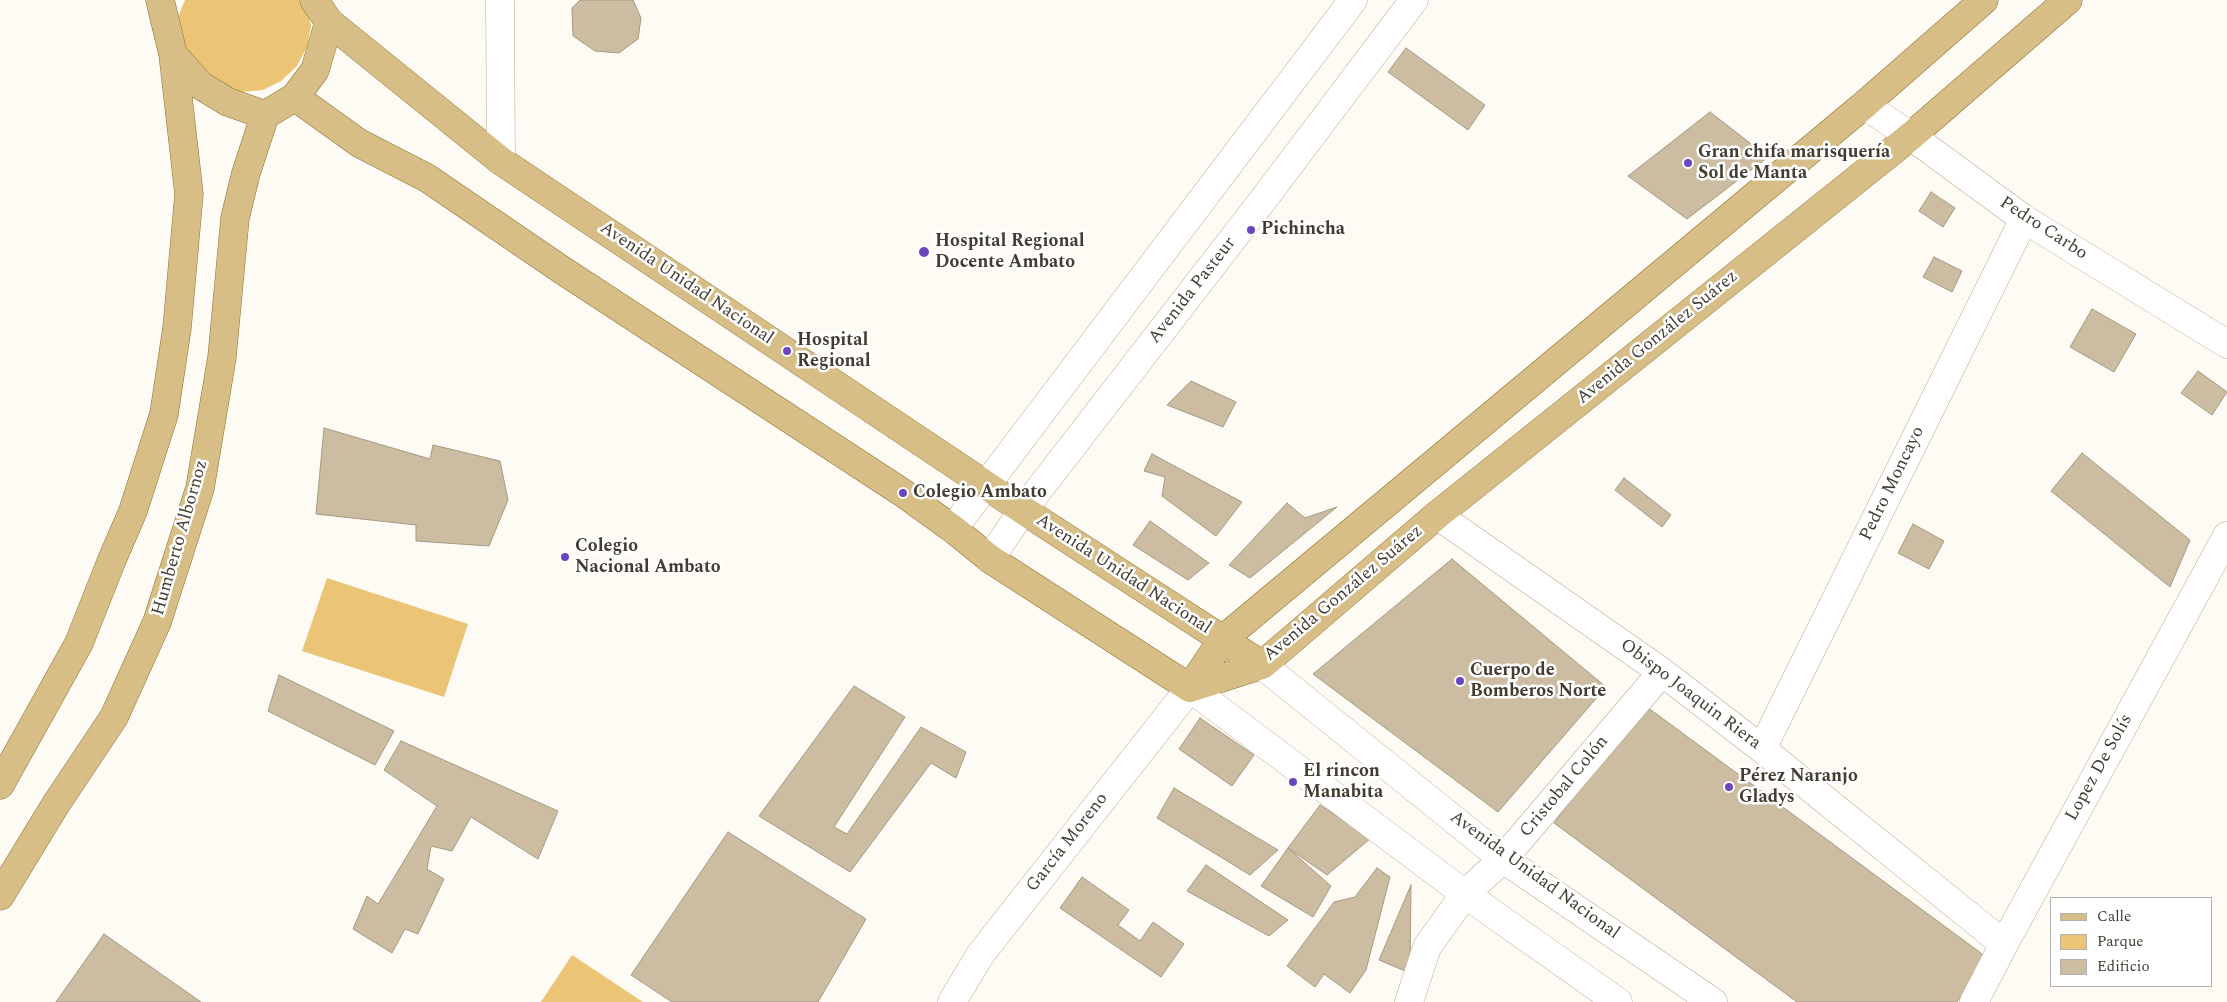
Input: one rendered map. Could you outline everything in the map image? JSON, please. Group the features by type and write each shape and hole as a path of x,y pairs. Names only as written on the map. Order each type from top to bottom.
{"main road":[{"name":"Avenida Unidad Nacional","path":"314,0 329,22 501,161 1023,510 1262,665"},
{"path":"295,97 359,143 427,178 562,270 903,493 953,529 990,559 1190,688 1222,640 1864,105 1984,0"},
{"name":"Avenida González Suárez","path":"1190,688 1262,665 1437,515 1911,136 2068,0"},
{"path":"0,785 79,643 133,511 164,414 177,328 189,194 173,54 164,3"},
{"path":"173,54 200,85 228,102 265,115 295,97 315,70 329,22"},
{"name":"Humberto Albornoz","path":"0,896 56,804 114,717 158,622 200,488 222,358 235,218 246,172 265,115"}],"street":[{"path":"500,0 501,161"},
{"path":"953,529 1353,0"},
{"name":"Avenida Pasteur","path":"990,559 1023,510 1266,196 1414,0"},
{"name":"Pedro Carbo","path":"1864,105 1911,136 2024,219 2227,344"},
{"name":"Pedro Moncayo","path":"1762,749 2024,219"},
{"name":"Obispo Joaquin Riera","path":"1437,515 1662,672 1762,749 2004,944"},
{"name":"Lopez De Solís","path":"1974,1002 2227,536"},
{"name":"Avenida Unidad Nacional","path":"1262,665 1503,859 1713,1002"},
{"name":"Cristobal Colón","path":"1409,1002 1427,947 1465,894 1503,859 1662,672"},
{"path":"1190,688 1465,894 1618,1002"},
{"name":"García Moreno","path":"952,1002 980,954 1190,688"}],"green space":[{"path":"185,0 305,0 311,26 307,47 297,66 281,81 263,90 241,92 219,88 200,75 179,38 179,15"},
{"path":"327,578 468,624 444,697 302,651"},
{"path":"572,955 643,1002 541,1002"}],"building":[{"path":"580,0 633,0 641,18 638,39 619,53 595,51 573,36 572,8"},
{"path":"1406,48 1485,105 1468,130 1388,72"},
{"path":"1710,112 1768,157 1687,219 1628,176"},
{"path":"1931,192 1955,208 1943,227 1919,211"},
{"path":"1934,257 1962,271 1952,292 1923,277"},
{"path":"2092,309 2136,334 2114,372 2070,347"},
{"path":"2198,371 2227,392 2212,415 2181,393"},
{"path":"1191,381 1236,402 1223,427 1167,405"},
{"path":"324,428 430,459 433,445 500,461 508,500 489,546 416,541 416,525 316,514"},
{"path":"2082,453 2190,540 2170,587 2051,491"},
{"path":"1152,454 1242,502 1216,536 1162,496 1165,477 1144,471"},
{"path":"1624,478 1671,515 1662,527 1615,490"},
{"path":"1287,503 1305,518 1337,507 1250,578 1229,565"},
{"path":"1150,521 1209,563 1188,580 1133,545"},
{"path":"1913,524 1944,541 1929,569 1898,553"},
{"name":"Cuerpo de Bomberos Norte","path":"1452,559 1606,687 1498,812 1313,674"},
{"path":"279,675 394,731 375,765 268,711"},
{"path":"854,686 905,717 834,827 847,834 921,727 966,752 956,778 931,763 850,872 759,816"},
{"path":"1643,704 1989,959 1957,1002 1797,1002 1554,823"},
{"path":"1200,718 1254,755 1232,786 1179,749"},
{"path":"401,741 558,811 538,859 471,817 452,851 431,846 427,869 444,879 418,934 405,929 392,953 353,929 367,896 378,904 437,806 384,770"},
{"path":"1174,788 1278,850 1250,875 1157,818"},
{"path":"1320,805 1371,838 1327,875 1288,848"},
{"path":"728,832 866,919 818,1002 672,1002 631,975"},
{"path":"1288,848 1331,886 1313,917 1261,886"},
{"path":"1206,865 1288,920 1269,936 1187,891"},
{"path":"1377,868 1390,877 1366,970 1350,993 1324,974 1315,987 1287,966 1334,902 1355,897"},
{"path":"1082,877 1129,910 1118,925 1140,941 1153,922 1184,944 1161,977 1060,908"},
{"path":"1411,885 1410,973 1379,960"},
{"path":"104,934 201,1002 56,1002"}],"place":[{"name":"Gran chifa marisquería Sol de Manta","path":"1688,163"},
{"name":"Pichincha","path":"1251,230"},
{"name":"Hospital Regional Docente Ambato","path":"924,252"},
{"name":"Hospital Regional","path":"787,351"},
{"name":"Colegio Ambato","path":"903,493"},
{"name":"Colegio Nacional Ambato","path":"565,557"},
{"name":"Cuerpo de Bomberos Norte","path":"1460,681"},
{"name":"El rincon Manabita","path":"1293,782"},
{"name":"Pérez Naranjo Gladys","path":"1729,787"}]}
